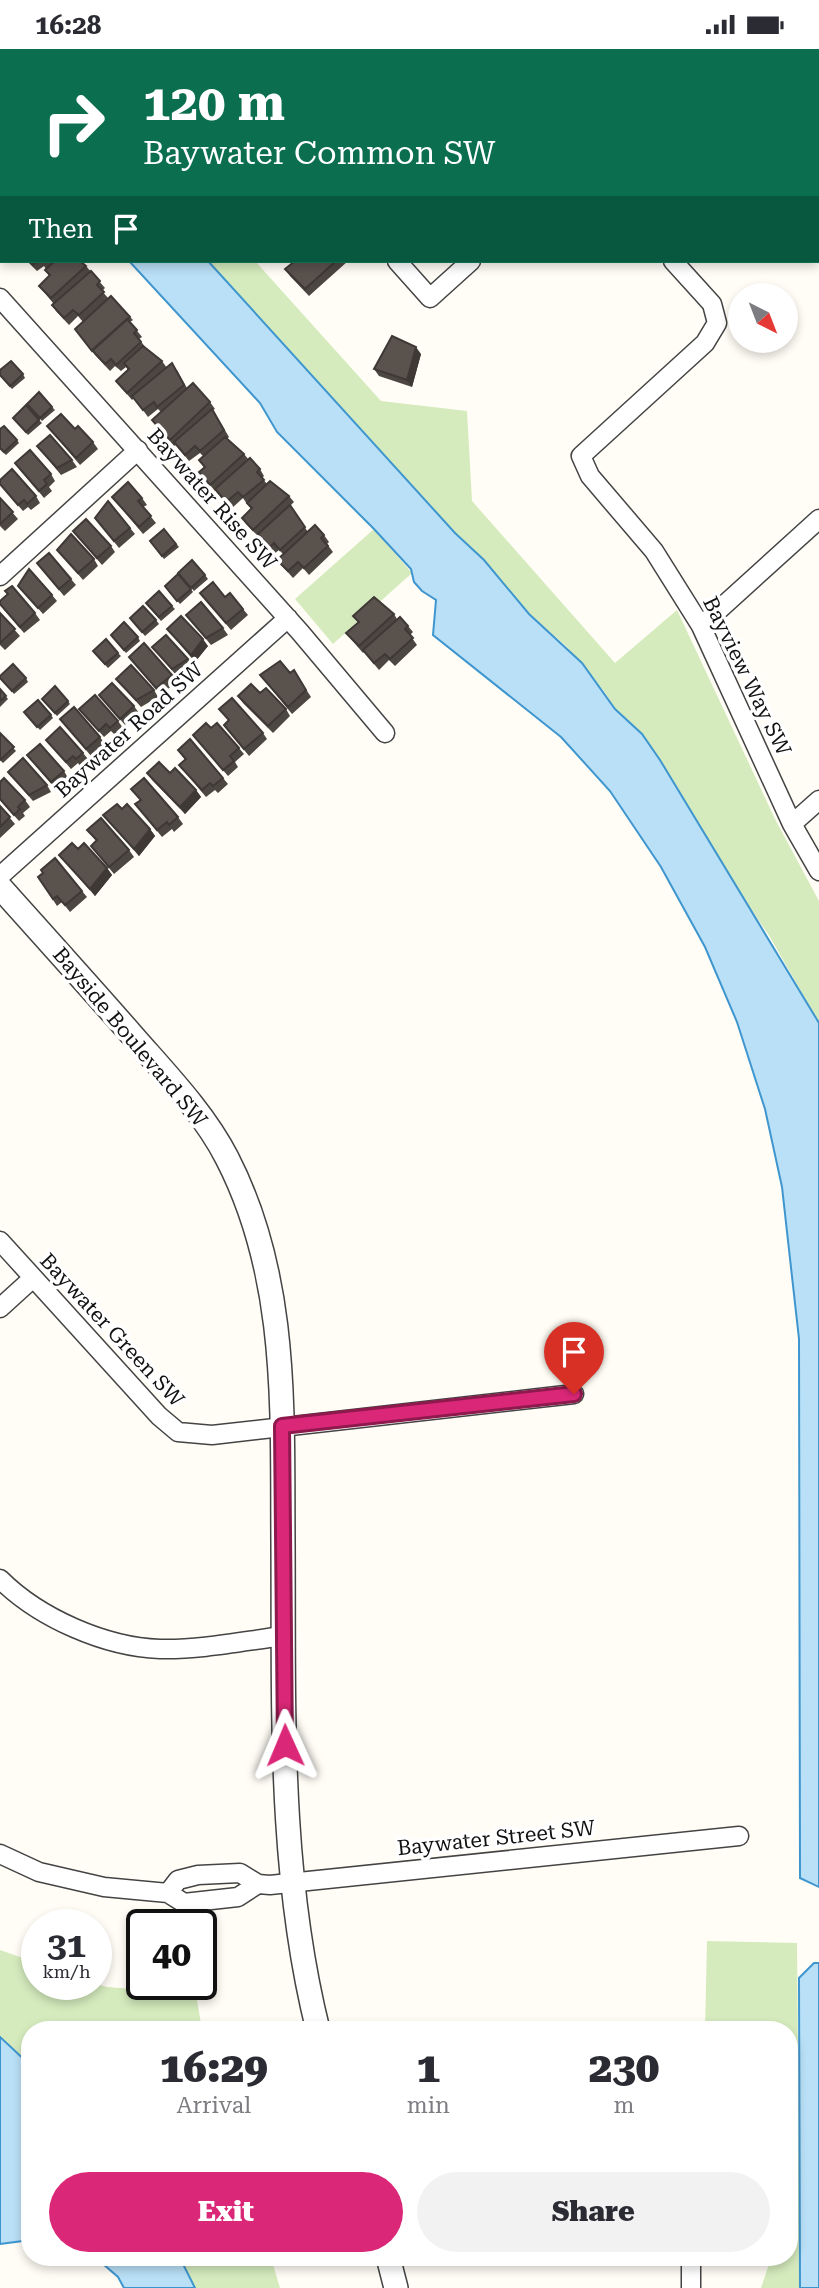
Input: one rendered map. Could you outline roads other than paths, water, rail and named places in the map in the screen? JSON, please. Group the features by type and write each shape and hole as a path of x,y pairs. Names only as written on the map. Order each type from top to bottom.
{"street":[{"path":"399,263 430,298 469,263"},
{"name":"Bayview Way SW","path":"675,263 712,304 717,323 705,344 581,456 590,476 654,551 701,626 792,824 819,871"},
{"name":"Baywater Rise SW","path":"0,298 288,618 385,733"},
{"path":"0,576 138,450"},
{"path":"701,626 819,519"},
{"name":"Baywater Road SW","path":"0,876 288,618"},
{"path":"792,824 819,800"},
{"name":"Bayside Boulevard SW","path":"0,887 166,1073 226,1156 249,1206 266,1258 276,1315 282,1426 285,1800 291,1883 316,2021"},
{"name":"Baywater Green SW","path":"0,1241 159,1416 178,1432 212,1435 282,1426"},
{"path":"0,1308 33,1278"},
{"path":"282,1426 574,1394"},
{"path":"0,1579 29,1602 63,1622 127,1645 161,1649 284,1636"},
{"name":"Baywater Street SW","path":"168,1893 178,1879 198,1875 240,1873 258,1884 291,1883 738,1836"},
{"name":"Baywater Street SW","path":"0,1854 39,1872 104,1887 168,1893 184,1903 238,1898 258,1884"},
{"path":"390,2266 396,2288"},
{"path":"691,2266 691,2288"}],"water":[{"path":"131,263 210,263 455,533 484,560 529,614 582,663 615,709 642,734 660,760 819,1023 819,1887 800,1878 799,1339 782,1187 765,1109 737,1022 705,947 661,867 610,791 561,737 433,635 436,600 422,591 414,582 411,569 277,432 260,403"},
{"path":"814,1963 819,1963 819,2288 800,2288 799,1978"},
{"path":"0,2037 21,2057 21,2241 0,2244"},
{"path":"105,2266 184,2266 195,2288 124,2288 118,2277"}]}
